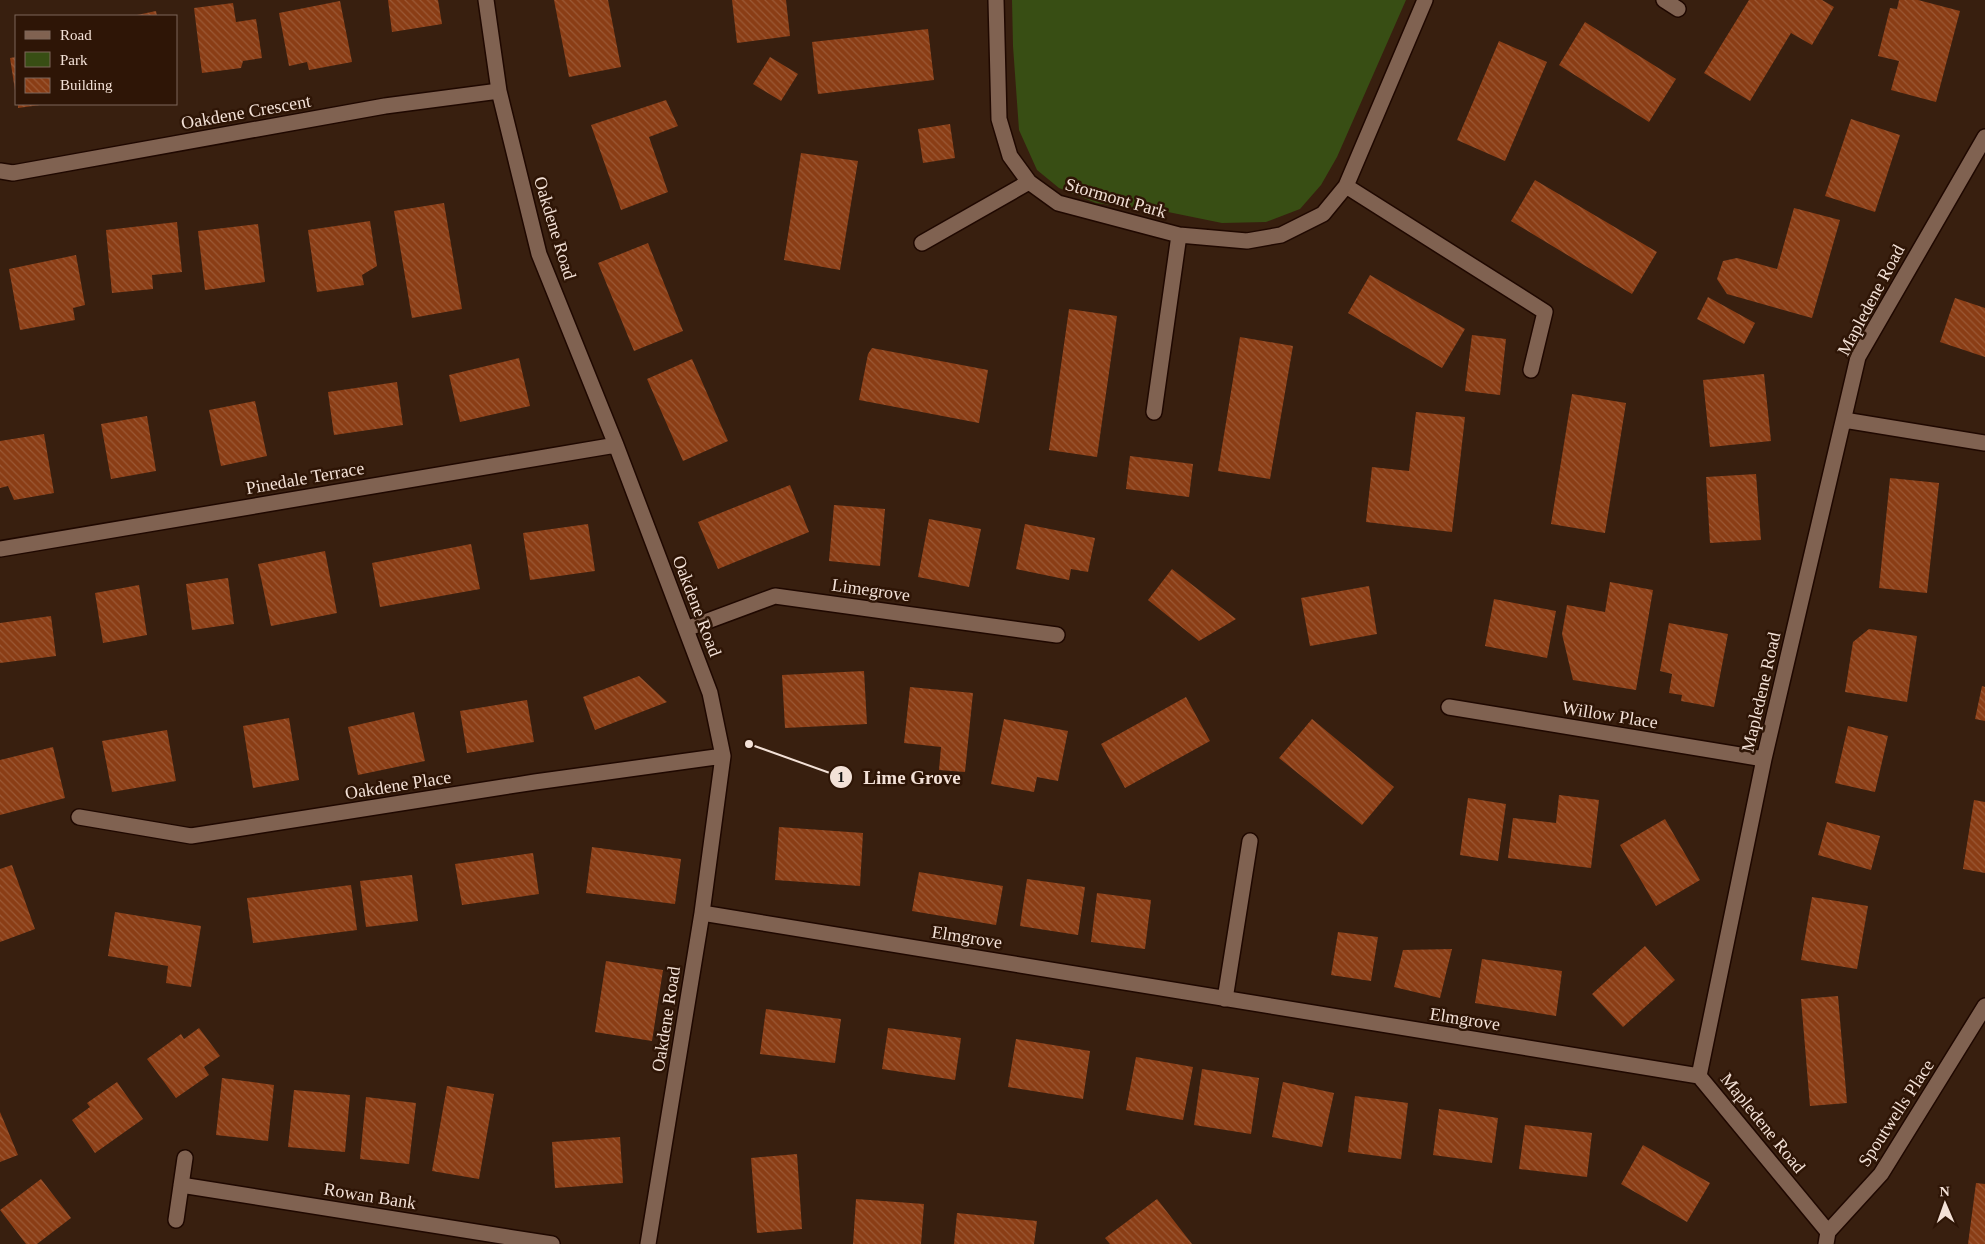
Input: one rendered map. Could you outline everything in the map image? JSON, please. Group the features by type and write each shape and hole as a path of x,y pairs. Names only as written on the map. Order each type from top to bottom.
{"street":[{"name":"Oakdene Road","path":"486,0 499,91 539,254 616,445 710,694 723,756 702,913 648,1244"},
{"name":"Stormont Park","path":"996,0 1000,119 1010,156 1029,182 1058,203 1179,234 1247,241 1281,235 1323,214 1346,186 1425,0"},
{"path":"1664,0 1678,8"},
{"name":"Oakdene Crescent","path":"0,172 13,173 385,106 499,91"},
{"name":"Mapledene Road","path":"1826,1238 1700,1076 1764,759 1858,357 1985,137"},
{"path":"922,244 1029,182"},
{"path":"1346,186 1545,312 1531,370"},
{"name":"Stormont Park","path":"1154,412 1179,234"},
{"path":"1844,420 1985,443"},
{"name":"Pinedale Terrace","path":"0,549 616,445"},
{"name":"Limegrove","path":"686,629 775,596 1057,635"},
{"name":"Willow Place","path":"1449,707 1764,759"},
{"name":"Oakdene Place","path":"79,817 191,836 535,782 723,756"},
{"path":"1225,999 1250,841"},
{"name":"Elmgrove","path":"702,913 1700,1076"},
{"name":"Spoutwells Place","path":"1826,1238 1881,1174 1985,1006"},
{"path":"176,1220 185,1158"},
{"name":"Rowan Bank","path":"181,1185 552,1244"}],"green space":[{"path":"1012,0 1406,0 1337,157 1321,185 1300,209 1266,222 1222,223 1168,212 1096,203 1059,188 1037,170 1019,130"}],"building":[{"path":"388,0 438,0 442,24 392,32"},
{"path":"554,0 608,0 621,67 569,77"},
{"path":"732,0 786,0 790,36 737,43"},
{"path":"1749,0 1822,0 1834,7 1812,45 1791,33 1750,101 1704,73"},
{"path":"1899,0 1918,0 1960,11 1936,102 1891,90 1899,61 1878,56 1890,8 1897,9"},
{"path":"340,1 352,62 309,70 307,62 289,66 279,13"},
{"path":"233,3 236,22 256,19 262,58 243,61 241,68 202,73 194,8"},
{"path":"156,11 157,15 137,15"},
{"path":"1585,22 1676,79 1649,122 1559,65"},
{"path":"928,29 934,80 818,94 812,42"},
{"path":"1499,41 1547,62 1505,161 1457,140"},
{"path":"15,57 15,90 10,58"},
{"path":"770,57 798,74 781,101 753,84"},
{"path":"666,100 678,126 649,137 668,192 621,210 591,125"},
{"path":"18,105 40,105 18,108"},
{"path":"1851,119 1900,135 1875,212 1825,196"},
{"path":"950,124 955,158 923,163 918,129"},
{"path":"801,153 858,161 840,270 784,260"},
{"path":"1535,180 1657,252 1632,294 1511,221"},
{"path":"444,203 462,309 412,318 394,211"},
{"path":"1794,208 1840,220 1812,318 1727,294 1717,279 1723,261 1737,258 1777,269"},
{"path":"370,221 377,266 362,275 364,285 317,292 308,230"},
{"path":"177,222 182,272 152,275 153,289 112,293 106,230"},
{"path":"258,224 265,282 205,290 198,231"},
{"path":"648,243 683,331 634,351 598,263"},
{"path":"76,255 85,305 73,308 75,320 20,330 9,269"},
{"path":"1370,275 1465,329 1442,368 1348,313"},
{"path":"1708,297 1755,323 1744,344 1697,319"},
{"path":"1955,298 1985,308 1985,357 1940,342"},
{"path":"1069,309 1117,316 1097,457 1049,450"},
{"path":"1472,335 1506,339 1500,395 1465,391"},
{"path":"1240,337 1293,346 1270,479 1218,471"},
{"path":"872,348 988,370 979,423 859,400 868,354"},
{"path":"519,358 530,406 460,422 449,375"},
{"path":"692,359 728,441 683,461 647,379"},
{"path":"1764,374 1771,441 1710,447 1703,380"},
{"path":"397,382 403,425 334,435 328,392"},
{"path":"1572,394 1626,403 1605,533 1551,524"},
{"path":"255,401 267,456 221,466 209,410"},
{"path":"1416,412 1465,417 1452,532 1366,522 1372,467 1409,471"},
{"path":"147,416 156,471 111,479 101,424"},
{"path":"44,434 54,493 14,500 8,486 0,488 0,441"},
{"path":"1130,456 1193,464 1189,497 1126,489"},
{"path":"1756,474 1761,540 1710,543 1706,477"},
{"path":"1890,478 1939,483 1927,593 1879,588"},
{"path":"790,485 809,532 718,569 698,522"},
{"path":"834,505 885,509 880,566 829,561"},
{"path":"929,519 981,529 969,587 918,577"},
{"path":"588,524 595,571 530,580 523,533"},
{"path":"1025,524 1095,538 1088,572 1071,569 1069,580 1016,569"},
{"path":"471,544 480,589 380,607 372,563"},
{"path":"325,551 337,613 271,626 258,564"},
{"path":"1172,569 1236,619 1199,641 1148,600"},
{"path":"228,578 234,624 192,630 186,584"},
{"path":"1610,582 1653,590 1636,690 1573,680 1562,634 1567,605 1605,612"},
{"path":"139,585 147,635 103,643 95,593"},
{"path":"1369,586 1377,634 1310,646 1301,598"},
{"path":"1494,599 1556,611 1547,658 1485,646"},
{"path":"51,616 56,656 0,663 0,623"},
{"path":"1669,623 1728,634 1714,707 1681,701 1682,695 1669,693 1672,674 1660,671"},
{"path":"1869,629 1917,636 1907,702 1845,692 1853,642"},
{"path":"864,671 867,724 785,728 782,675"},
{"path":"639,676 667,702 595,730 583,697"},
{"path":"1982,686 1985,687 1985,721 1975,719"},
{"path":"910,687 973,693 965,772 939,770 941,747 904,743"},
{"path":"1186,697 1210,741 1125,788 1101,744"},
{"path":"527,700 534,742 467,753 460,711"},
{"path":"414,712 425,761 358,775 348,727"},
{"path":"289,718 299,780 253,788 243,726"},
{"path":"1004,719 1068,731 1058,781 1037,777 1034,792 991,784"},
{"path":"1312,719 1394,787 1362,825 1279,758"},
{"path":"1848,726 1888,736 1875,792 1835,783"},
{"path":"167,730 176,781 112,792 102,741"},
{"path":"53,747 65,798 0,815 0,760"},
{"path":"1559,795 1599,800 1591,868 1508,858 1513,818 1556,823"},
{"path":"1468,798 1506,804 1498,861 1460,855"},
{"path":"1974,800 1985,802 1985,873 1963,869"},
{"path":"1665,819 1700,880 1656,906 1620,845"},
{"path":"1827,822 1880,836 1871,870 1818,855"},
{"path":"779,827 863,833 860,886 775,880"},
{"path":"592,847 681,859 675,904 586,893"},
{"path":"533,853 539,894 462,905 455,864"},
{"path":"12,865 35,929 0,942 0,869"},
{"path":"919,872 1003,886 996,925 912,911"},
{"path":"412,875 418,921 366,927 360,881"},
{"path":"1027,879 1085,887 1078,935 1020,926"},
{"path":"351,885 357,930 253,943 247,898"},
{"path":"1097,893 1151,900 1145,949 1091,942"},
{"path":"1812,897 1868,906 1857,969 1801,960"},
{"path":"115,912 201,926 191,987 166,983 168,966 108,956"},
{"path":"1338,932 1378,937 1371,981 1331,975"},
{"path":"1645,946 1675,980 1623,1027 1592,994"},
{"path":"1452,949 1440,998 1394,987 1403,950"},
{"path":"1482,959 1562,971 1556,1016 1475,1003"},
{"path":"606,961 663,970 652,1041 595,1032"},
{"path":"1838,996 1847,1103 1810,1106 1801,999"},
{"path":"766,1009 841,1019 835,1063 760,1054"},
{"path":"199,1028 220,1056 204,1067 209,1075 176,1098 147,1059 181,1034 184,1039"},
{"path":"888,1028 961,1038 955,1080 882,1069"},
{"path":"1016,1039 1090,1051 1083,1099 1008,1087"},
{"path":"1136,1057 1193,1067 1183,1120 1126,1110"},
{"path":"1202,1069 1259,1078 1251,1134 1194,1125"},
{"path":"222,1078 274,1085 268,1141 216,1135"},
{"path":"117,1082 143,1119 95,1153 72,1120 90,1107 87,1103"},
{"path":"1283,1082 1334,1093 1322,1147 1272,1137"},
{"path":"447,1086 494,1094 479,1179 432,1171"},
{"path":"294,1090 350,1095 345,1152 288,1147"},
{"path":"1355,1096 1408,1103 1401,1159 1348,1152"},
{"path":"366,1097 416,1103 409,1164 360,1159"},
{"path":"1439,1109 1498,1118 1492,1163 1433,1155"},
{"path":"0,1112 18,1155 0,1162"},
{"path":"1525,1125 1592,1133 1587,1177 1519,1169"},
{"path":"620,1137 623,1183 555,1188 552,1142"},
{"path":"1643,1145 1710,1183 1687,1222 1621,1184"},
{"path":"797,1154 802,1229 757,1233 751,1158"},
{"path":"41,1179 71,1218 37,1244 26,1244 0,1210"},
{"path":"1976,1183 1985,1184 1985,1244 1968,1244"},
{"path":"856,1199 924,1204 921,1244 853,1244"},
{"path":"1157,1199 1192,1244 1110,1244 1105,1238"},
{"path":"957,1213 1037,1221 1034,1244 954,1244"}],"place":[{"name":"Lime Grove","path":"749,744"}]}
